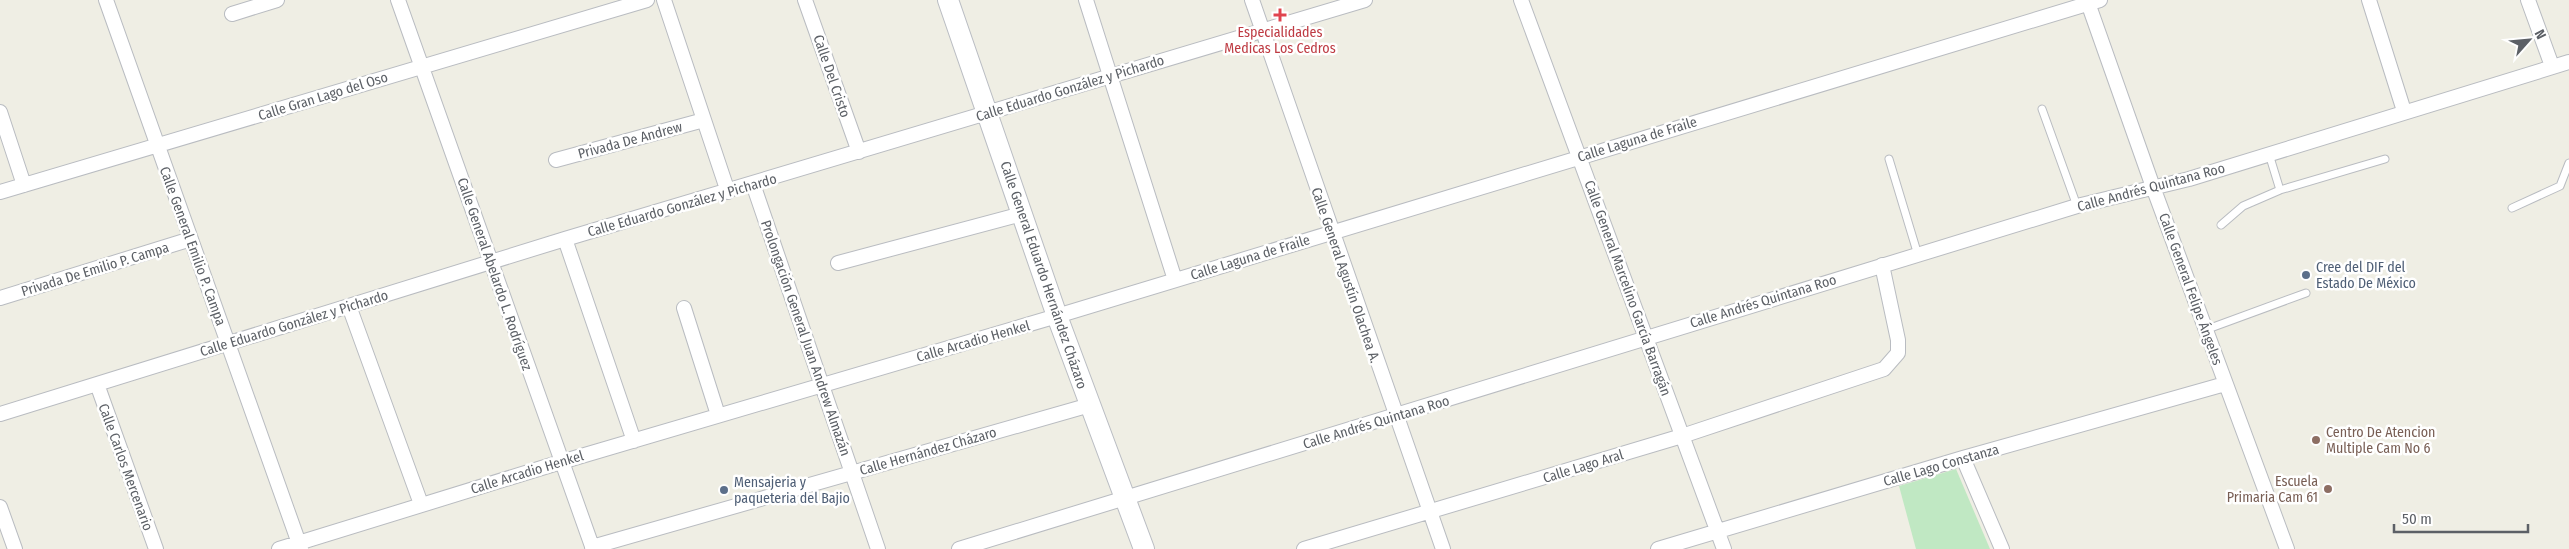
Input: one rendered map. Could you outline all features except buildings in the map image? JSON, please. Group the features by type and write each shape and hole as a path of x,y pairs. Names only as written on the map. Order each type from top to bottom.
{"main road":[{"name":"Calle General Eduardo Hernández Cházaro","path":"948,0 1057,316 1144,549"}],"street":[{"name":"Calle General Emilio P. Campa","path":"106,0 299,546"},
{"path":"232,14 277,0"},
{"name":"Calle General Abelardo L. Rodríguez","path":"398,0 423,66 592,548"},
{"name":"Calle Gran Lago del Oso","path":"0,192 647,0"},
{"path":"664,0 728,192"},
{"name":"Calle Del Cristo","path":"805,0 858,152"},
{"path":"1086,0 1175,280"},
{"name":"Calle General Agustín Olachea A.","path":"1252,0 1395,416 1443,549"},
{"name":"Calle Eduardo González y Pichardo","path":"0,414 491,262 1365,0"},
{"name":"Calle General Marcelino García Barragán","path":"1521,0 1724,549"},
{"path":"2369,0 2404,111"},
{"path":"2528,0 2552,66"},
{"name":"Calle Laguna de Fraile","path":"1175,280 2092,1"},
{"name":"Calle General Felipe Ángeles","path":"2092,1 2153,188 2287,549"},
{"name":"Calle Andrés Quintana Roo","path":"959,549 1125,500 1646,336 1882,265 1918,256 2077,206 2188,179 2404,111 2569,62"},
{"path":"0,112 24,185"},
{"name":"Privada De Andrew","path":"556,160 704,120"},
{"name":"Prolongación General Juan Andrew Almazán","path":"753,184 878,549"},
{"path":"838,263 1022,214"},
{"name":"Privada De Emilio P. Campa","path":"0,298 191,240"},
{"path":"565,240 634,441"},
{"name":"Calle Lago Aral","path":"1304,549 1430,513 1682,436 1884,369 1898,353 1898,340 1882,265"},
{"name":"Calle Arcadio Henkel","path":"279,549 299,546 421,504 1175,280"},
{"path":"349,306 421,504"},
{"path":"684,308 718,415"},
{"name":"Calle Carlos Mercenario","path":"97,384 156,549"},
{"name":"Calle Lago Constanza","path":"1658,549 1963,458 2225,384"},
{"name":"Calle Hernández Cházaro","path":"592,548 851,472 1090,405"},
{"path":"1963,458 2002,549"},
{"path":"0,507 15,549"}],"lane":[{"path":"2042,109 2077,206"},
{"path":"2269,154 2280,190"},
{"path":"1890,159 1918,256"},
{"path":"2221,225 2243,206 2280,190 2385,159"},
{"path":"2512,208 2560,186 2569,163"},
{"path":"2206,330 2306,293"}],"green space":[{"path":"1956,469 1990,549 1916,549 1899,486"}],"place":[{"name":"Especialidades Medicas Los Cedros","path":"1280,15"},
{"name":"Cree del DIF del Estado De México","path":"2306,275"},
{"name":"Centro De Atencion Multiple Cam No 6","path":"2316,440"},
{"name":"Escuela Primaria Cam 61","path":"2328,489"},
{"name":"Mensajeria y paqueteria del Bajio","path":"724,490"}]}
